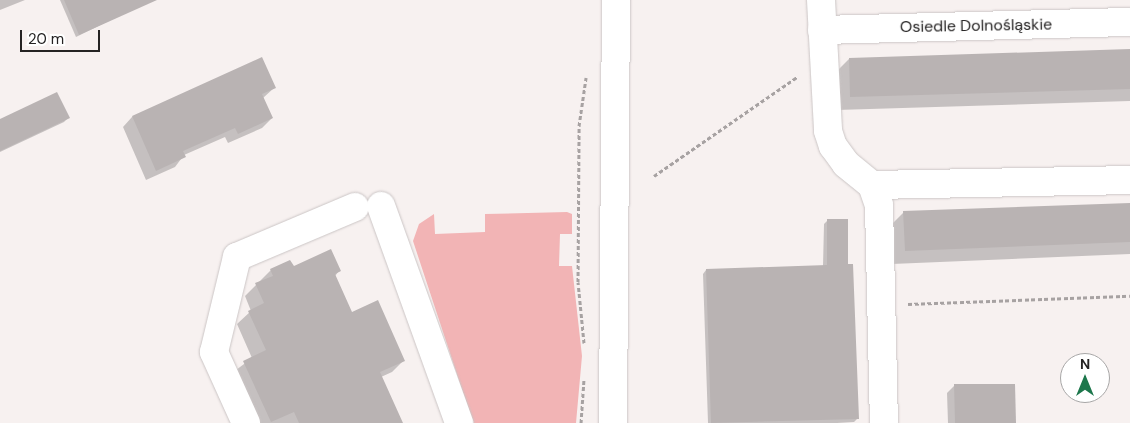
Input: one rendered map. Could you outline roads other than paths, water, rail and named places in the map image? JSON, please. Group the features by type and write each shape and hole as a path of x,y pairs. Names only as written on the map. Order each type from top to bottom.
{"street":[{"path":"613,423 616,0"},
{"path":"820,0 824,104 833,146 846,164 872,185 879,205 883,304 884,423"},
{"name":"Osiedle Dolnośląskie","path":"822,30 1130,22"},
{"path":"872,185 1130,180"},
{"path":"246,423 214,352 237,257 368,207 459,423"}]}
